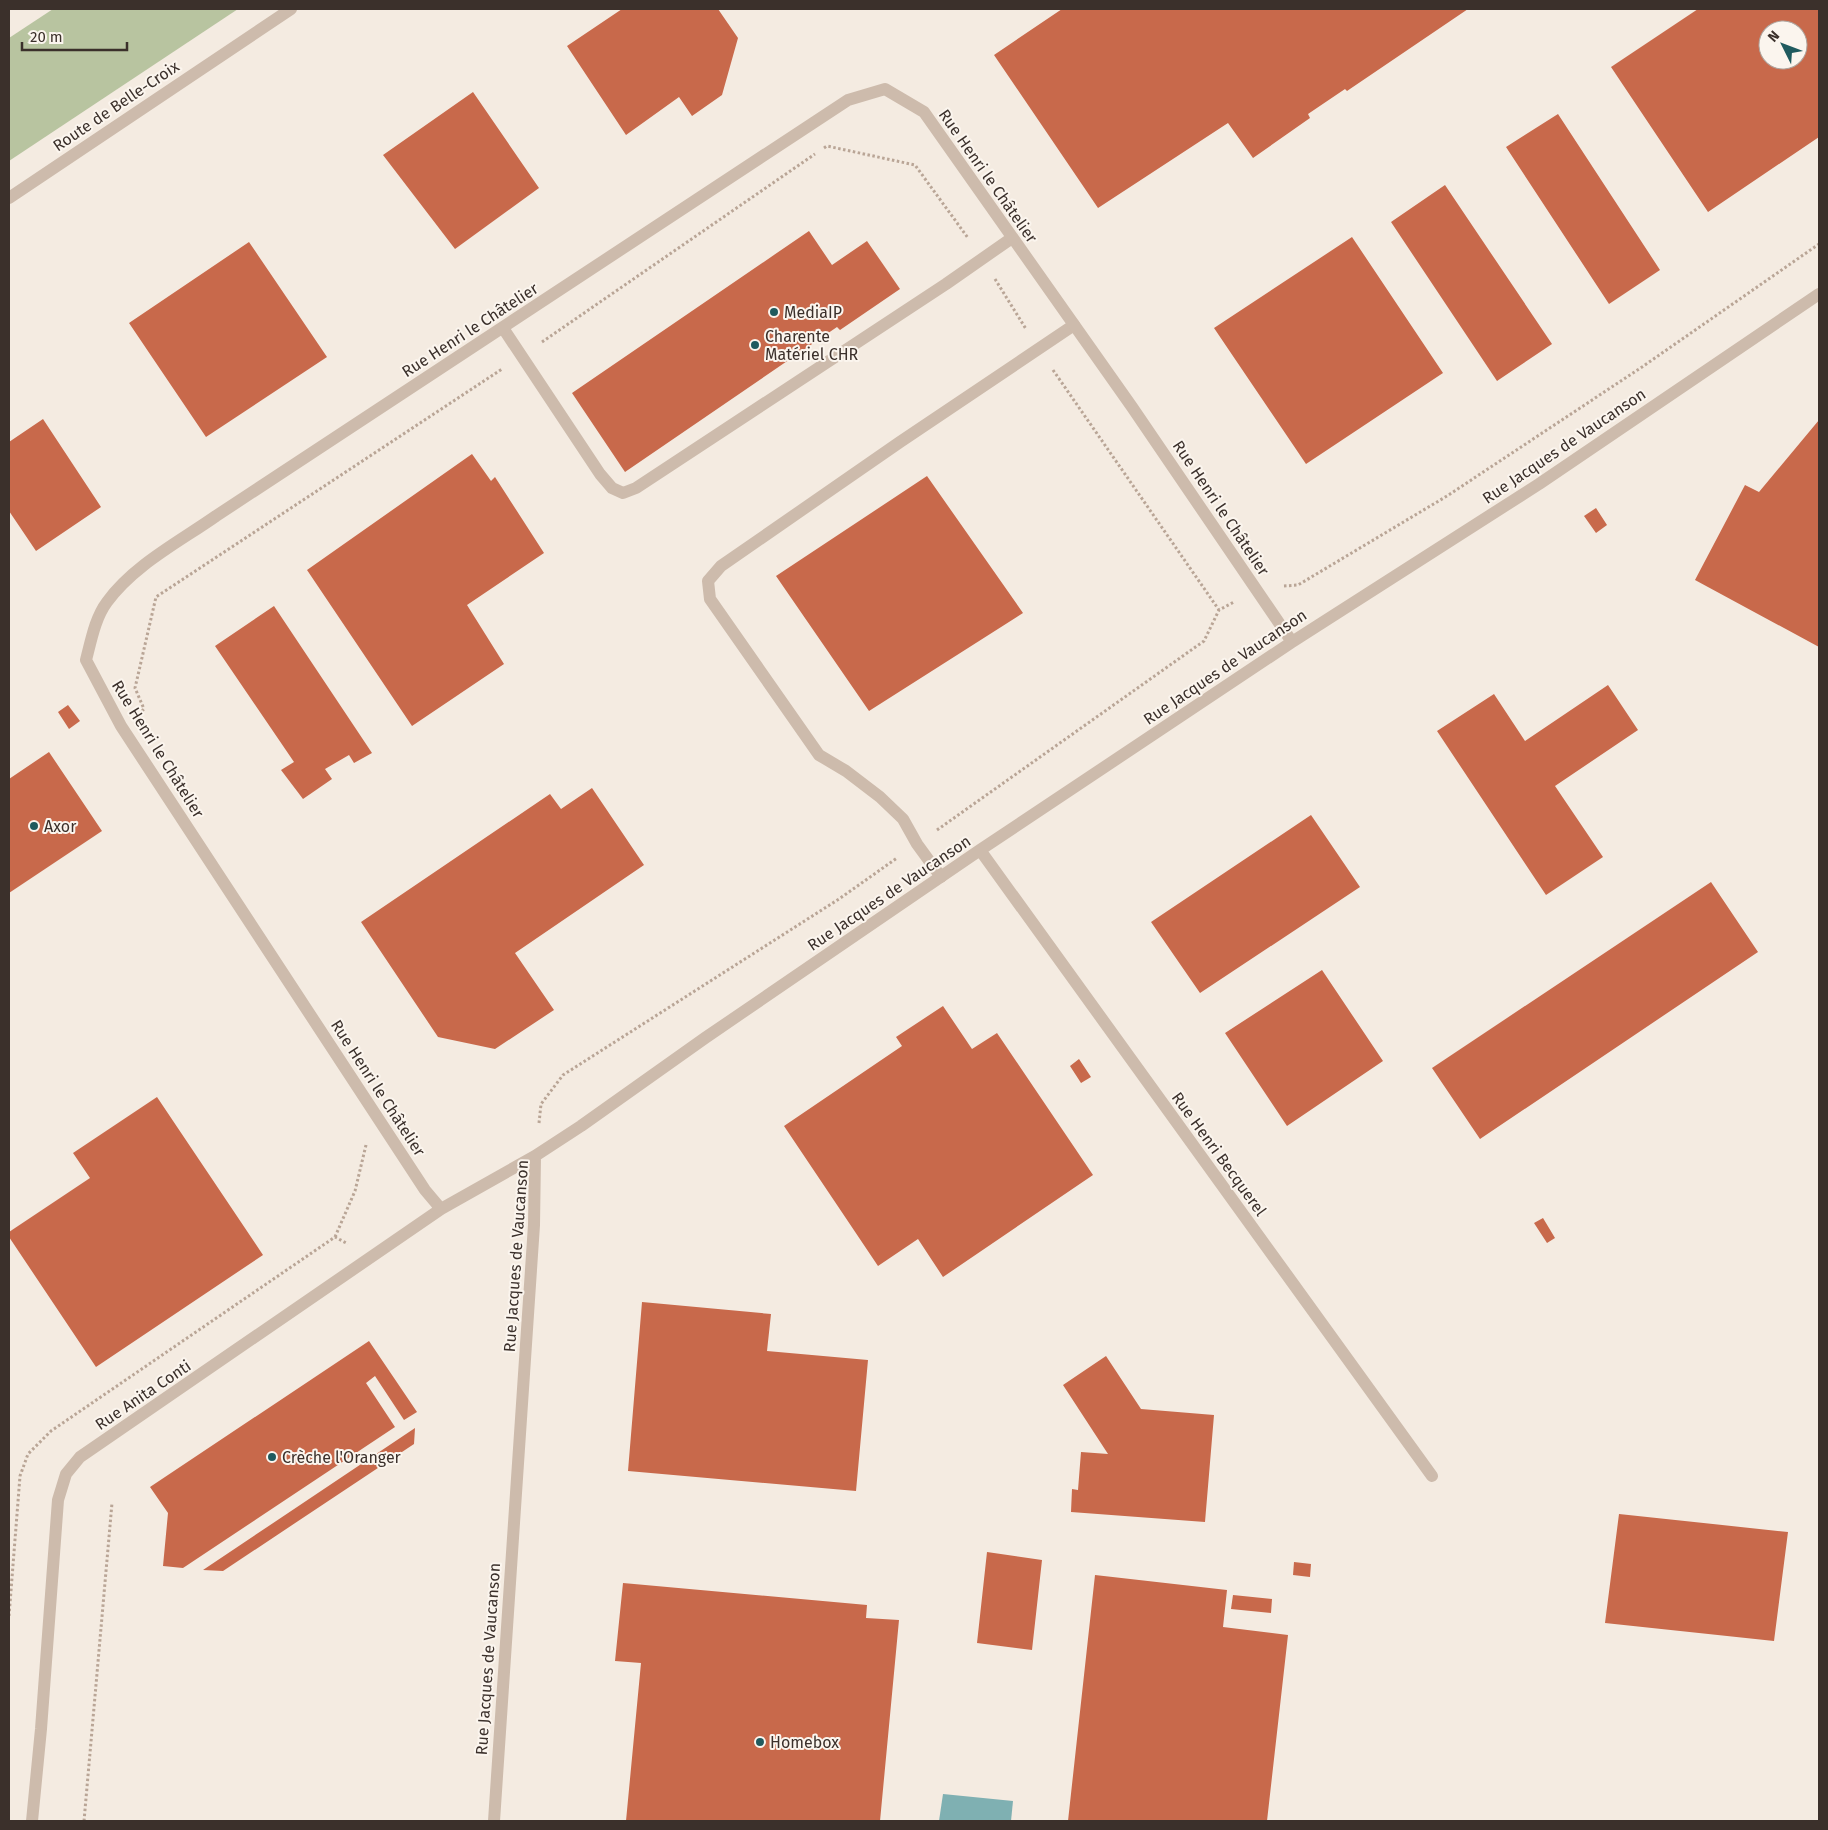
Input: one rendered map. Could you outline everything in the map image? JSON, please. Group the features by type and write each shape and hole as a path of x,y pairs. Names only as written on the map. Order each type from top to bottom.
{"street":[{"name":"Route de Belle-Croix","path":"9,198 291,9"},
{"name":"Rue Henri le Châtelier","path":"441,1209 425,1190 121,726 86,660 92,635 106,603 134,572 848,100 885,89 924,112 1132,407 1292,642"},
{"path":"503,328 600,474 612,488 623,493 636,488 1012,238"},
{"name":"Rue Jacques de Vaucanson","path":"494,1821 534,1225 535,1156 980,850 1292,642 1539,484 1819,294"},
{"path":"941,877 903,819 880,797 846,770 819,755 710,599 708,581 721,566 1074,325"},
{"name":"Rue Henri Becquerel","path":"980,850 1432,1476"},
{"name":"Rue Anita Conti","path":"32,1821 41,1729 58,1500 66,1474 80,1457 441,1209 535,1156"}],"path":[{"path":"121,726 144,709 135,688 156,597 522,357 827,146 915,165 983,259 1039,349 1219,610"},
{"path":"535,1156 541,1104 563,1075 839,899 918,844 1204,641 1219,610 1256,589 1298,585 1447,496 1642,367 1819,244"},
{"path":"335,1237 355,1191 367,1140"},
{"path":"84,1821 112,1503"}],"green space":[{"path":"53,9 238,9 9,161 9,38"}],"water":[{"path":"943,1794 1013,1801 1011,1821 939,1821"}],"building":[{"path":"622,9 718,9 738,38 722,95 692,116 679,97 626,135 567,46"},
{"path":"1062,9 1468,9 1347,91 1345,89 1308,114 1310,118 1253,158 1228,123 1098,208 994,55"},
{"path":"1698,9 1819,9 1819,137 1708,212 1611,67"},
{"path":"473,92 539,188 455,249 383,155"},
{"path":"1558,114 1660,270 1609,304 1506,147"},
{"path":"1445,185 1552,344 1497,381 1391,222"},
{"path":"809,231 832,265 867,241 900,289 840,330 837,327 625,472 572,393"},
{"path":"1352,237 1443,373 1306,464 1214,328"},
{"path":"249,242 327,357 206,437 129,323"},
{"path":"43,419 101,507 36,551 9,511 9,442"},
{"path":"1819,420 1819,647 1695,580 1745,485 1759,492"},
{"path":"472,454 491,481 495,477 544,553 467,605 504,664 412,726 307,570"},
{"path":"927,476 1023,613 869,711 776,576"},
{"path":"1596,508 1607,525 1596,533 1584,516"},
{"path":"274,606 372,753 354,763 349,755 325,769 332,779 303,799 281,770 294,762 215,646"},
{"path":"1608,685 1638,730 1555,786 1603,857 1546,895 1437,731 1494,694 1525,741"},
{"path":"68,705 80,721 69,729 58,712"},
{"path":"49,752 102,831 9,893 9,779"},
{"path":"592,788 644,865 515,953 554,1010 495,1049 438,1037 361,922 550,794 561,809"},
{"path":"1311,815 1360,887 1200,993 1151,922"},
{"path":"1711,882 1758,952 1480,1139 1432,1068"},
{"path":"1322,970 1383,1061 1287,1126 1225,1033"},
{"path":"943,1006 972,1049 997,1033 1093,1175 943,1277 918,1239 878,1266 784,1126 902,1046 896,1037"},
{"path":"1079,1059 1091,1077 1081,1083 1070,1066"},
{"path":"157,1097 263,1255 96,1367 9,1237 9,1232 90,1178 73,1153"},
{"path":"1543,1218 1555,1238 1547,1243 1534,1223"},
{"path":"642,1302 771,1314 767,1351 868,1360 856,1491 628,1471"},
{"name":"Crèche l'Oranger","path":"369,1341 417,1412 404,1420 375,1376 366,1383 395,1427 183,1568 163,1566 168,1513 150,1487"},
{"path":"1106,1356 1141,1409 1214,1415 1205,1522 1071,1512 1072,1489 1078,1490 1081,1452 1108,1454 1063,1385"},
{"path":"415,1428 414,1444 223,1571 203,1570"},
{"path":"1619,1514 1788,1532 1774,1641 1605,1623"},
{"path":"987,1552 1042,1560 1032,1650 977,1643"},
{"path":"1294,1562 1311,1564 1310,1577 1293,1575"},
{"path":"1095,1575 1227,1590 1223,1627 1288,1635 1267,1821 1068,1821"},
{"name":"Homebox","path":"623,1583 867,1605 866,1618 899,1620 880,1821 626,1821 641,1663 615,1661"},
{"path":"1233,1595 1272,1599 1271,1613 1231,1609"}],"place":[{"name":"MediaIP","path":"774,312"},
{"name":"Charente Matériel CHR","path":"755,345"},
{"name":"Axor","path":"34,826"},
{"name":"Crèche l'Oranger","path":"272,1457"},
{"name":"Homebox","path":"760,1742"}]}
